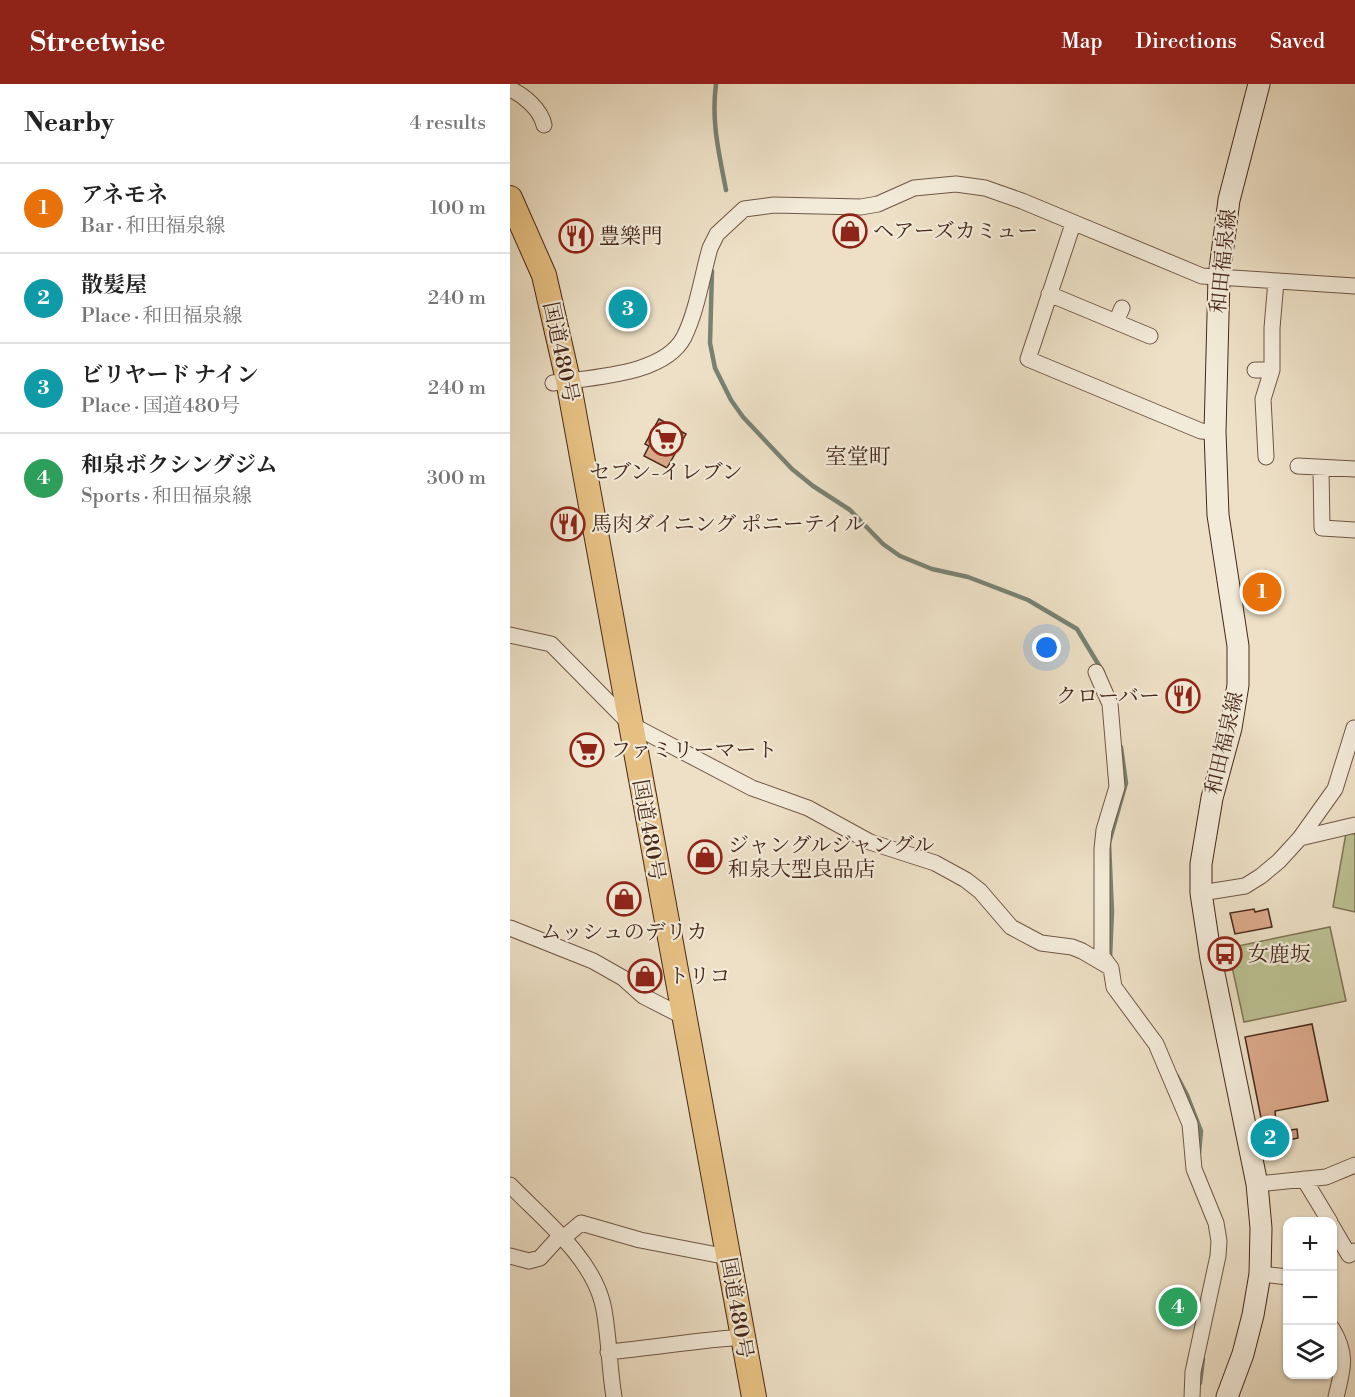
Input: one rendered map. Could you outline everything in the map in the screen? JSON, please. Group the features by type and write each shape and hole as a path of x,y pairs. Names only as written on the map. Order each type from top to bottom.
{"highway":[{"name":"国道480号","path":"510,198 544,275 560,382 630,724 753,1397"}],"main road":[{"name":"和田福泉線","path":"1227,1397 1253,1315 1260,1274 1261,1228 1257,1184 1211,959 1201,893 1200,864 1212,798 1231,728 1238,685 1238,646 1218,515 1215,432 1219,277 1229,200 1259,84"}],"street":[{"path":"510,89 528,101 543,119 544,125"},
{"path":"560,382 622,374 670,353 683,338 717,234 744,209 774,205 816,204 826,207 861,207 878,204 915,188 956,184 985,188 1022,201 1202,276 1355,286"},
{"path":"1073,224 1028,359 1201,431 1215,432"},
{"path":"1261,447 1263,399 1272,370 1272,328 1276,281"},
{"path":"1049,294 1119,315 1150,336"},
{"path":"1255,370 1272,370"},
{"path":"1298,466 1355,469"},
{"path":"1321,468 1322,528 1355,530"},
{"path":"510,636 551,644 630,724 752,788 808,808 870,842 935,863 966,880 980,891 1011,927 1041,943 1072,947 1082,951 1110,968"},
{"path":"1096,672 1110,704 1117,787 1104,830 1102,849 1102,956 1110,968 1114,987 1156,1044 1190,1124 1194,1169 1216,1223 1219,1241 1218,1256 1193,1372 1192,1397"},
{"path":"1201,893 1245,886 1261,876 1300,838 1335,789 1354,728"},
{"path":"1300,838 1355,825"},
{"path":"510,928 594,961 624,978 643,996 684,1017"},
{"path":"1257,1184 1326,1177 1355,1165"},
{"path":"1304,1179 1328,1217"},
{"path":"510,1185 561,1237 591,1273 603,1304 614,1397"},
{"path":"510,1256 529,1261 540,1258 561,1237 581,1223 640,1240 728,1257"},
{"path":"1337,1234 1350,1255 1355,1251"},
{"path":"1260,1274 1283,1277"},
{"path":"608,1352 743,1336"},
{"path":"1336,1397 1344,1364 1344,1355 1337,1336"}],"green space":[{"path":"1346,833 1355,834 1355,912 1333,907"},
{"path":"1330,927 1346,1001 1244,1022 1228,948"}],"building":[{"name":"セブン-イレブン","path":"659,419 686,434 667,468 644,456 649,446 645,444"},
{"path":"1254,909 1255,912 1268,909 1272,927 1235,934 1230,913"},
{"path":"1312,1024 1328,1101 1275,1111 1277,1132 1297,1129 1298,1138 1262,1146 1262,1134 1264,1133 1245,1037"}],"waterway":[{"path":"716,84 715,124 726,190"},
{"path":"712,271 710,343 715,368 731,400 743,417 792,469 850,510 883,544 900,556 932,569 968,577 1028,600 1077,629 1103,672"},
{"path":"1110,958 1112,912 1109,843 1126,783 1121,747"},
{"path":"1177,1076 1201,1131 1199,1153"},
{"path":"1200,1383 1203,1359"}],"place":[{"name":"ヘアーズカミュー","path":"850,231"},
{"name":"豊樂門","path":"576,236"},
{"name":"ビリヤード ナイン","path":"628,309"},
{"name":"セブン-イレブン","path":"666,439"},
{"name":"馬肉ダイニング ポニーテイル","path":"568,524"},
{"name":"アネモネ","path":"1262,592"},
{"name":"クローバー","path":"1183,696"},
{"name":"ファミリーマート","path":"587,750"},
{"name":"ジャングルジャングル 和泉大型良品店","path":"705,857"},
{"name":"ムッシュのデリカ","path":"624,899"},
{"name":"女鹿坂","path":"1225,954"},
{"name":"トリコ","path":"645,976"},
{"name":"散髪屋","path":"1270,1138"},
{"name":"和泉ボクシングジム","path":"1178,1307"}],"district":[{"name":"室堂町","path":"858,456"}]}
